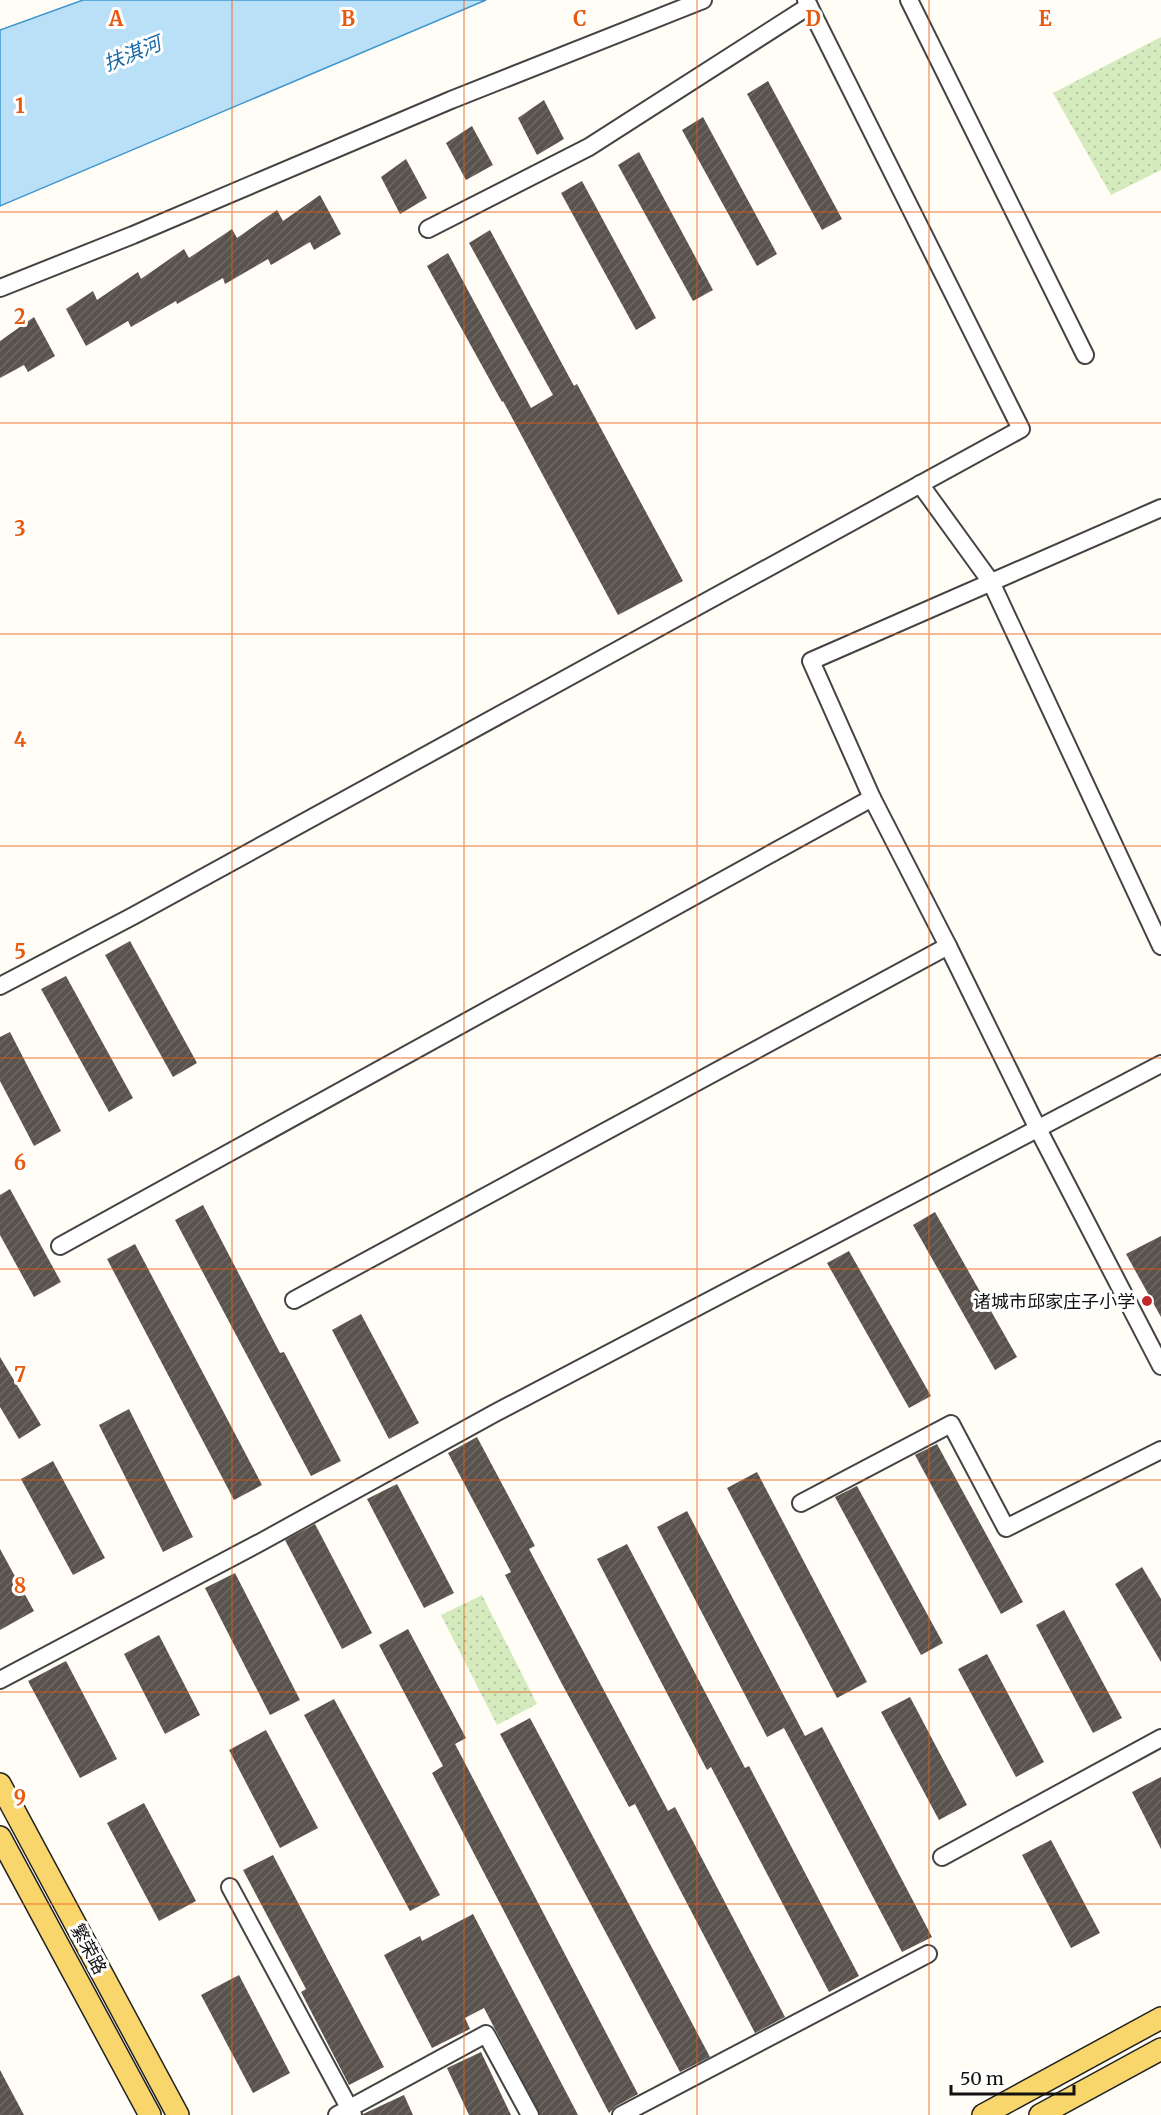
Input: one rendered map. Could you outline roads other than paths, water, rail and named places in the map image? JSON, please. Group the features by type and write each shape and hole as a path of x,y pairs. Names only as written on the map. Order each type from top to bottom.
{"main road":[{"name":"繁荣路","path":"0,1784 178,2115"},
{"name":"繁荣路","path":"0,1837 150,2115"},
{"path":"983,2115 1161,2018"},
{"path":"1040,2115 1161,2049"}],"street":[{"path":"0,288 451,100 703,0"},
{"path":"909,0 1085,355"},
{"path":"0,986 1021,429 807,3 589,147 428,229"},
{"path":"920,484 991,582 1161,946"},
{"path":"1161,508 811,661 872,798 1038,1129 1161,1366"},
{"path":"60,1246 872,798"},
{"path":"294,1300 948,946"},
{"path":"0,1680 261,1542 495,1413 1161,1064"},
{"path":"801,1503 951,1424 1006,1528 1161,1450"},
{"path":"942,1857 1161,1738"},
{"path":"230,1887 346,2113 486,2034 530,2115"},
{"path":"621,2115 928,1954"}],"water":[{"name":"扶淇河","path":"83,0 486,0 0,206 0,30"}],"place":[{"name":"诸城市邱家庄子小学","path":"1147,1301"}]}
